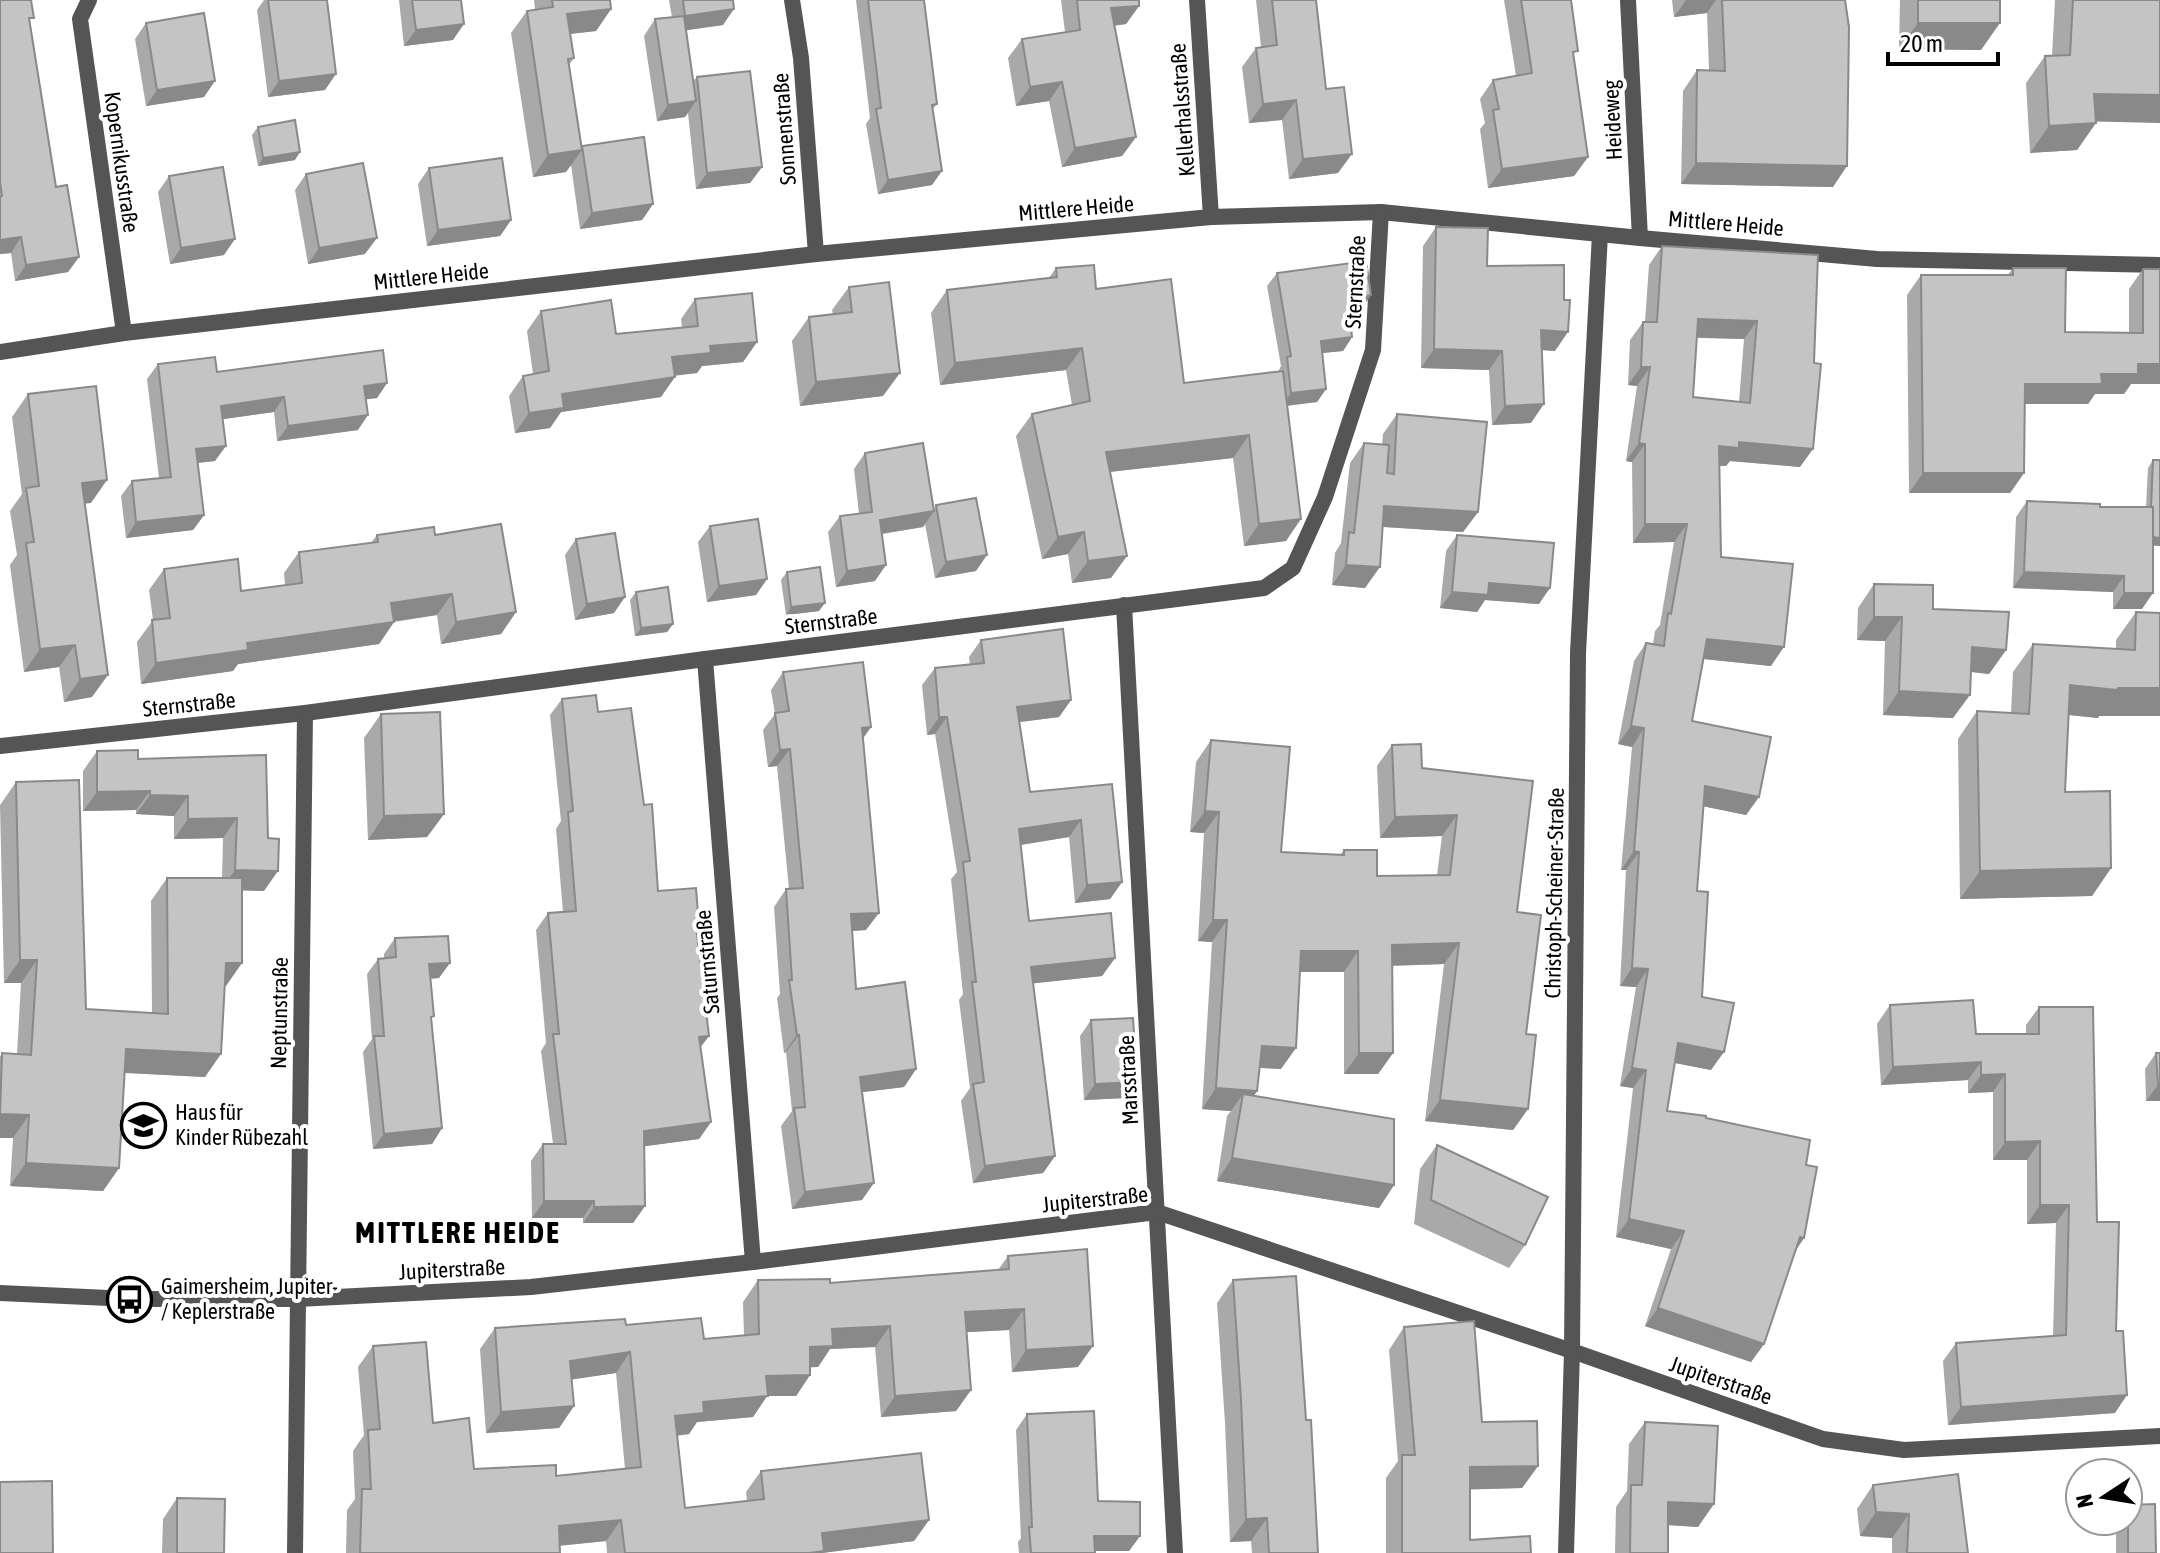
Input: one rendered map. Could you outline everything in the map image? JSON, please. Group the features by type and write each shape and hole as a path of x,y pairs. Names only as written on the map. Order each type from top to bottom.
{"street":[{"name":"Kopernikusstraße","path":"89,0 80,19 124,333"},
{"name":"Sonnenstraße","path":"792,0 801,58 816,254"},
{"name":"Kellerhalsstraße","path":"1197,0 1211,217"},
{"name":"Heideweg","path":"1628,0 1640,238"},
{"name":"Mittlere Heide","path":"0,352 124,333 816,254 1211,217 1381,212 1877,259 2160,265"},
{"name":"Sternstraße","path":"0,746 305,713 1264,588 1293,568 1325,497 1373,350 1381,212"},
{"name":"Christoph-Scheiner-Straße","path":"1566,1553 1572,1351 1578,653 1600,234"},
{"name":"Marsstraße","path":"1124,605 1175,1553"},
{"name":"Saturnstraße","path":"705,659 753,1262"},
{"name":"Neptunstraße","path":"295,1553 305,713"},
{"name":"Jupiterstraße","path":"0,1293 130,1299 298,1299 531,1287 1157,1212 1823,1439 1904,1450 2160,1436"}],"building":[{"path":"0,0 31,0 34,18 29,18 56,187 67,185 79,257 26,265 21,237 0,240"},
{"path":"268,0 327,0 336,74 279,81"},
{"path":"412,0 461,0 464,24 416,30"},
{"path":"552,0 610,0 611,9 567,14 574,58 568,59 582,150 548,155 527,11 553,7"},
{"path":"683,0 733,0 734,9 685,16"},
{"path":"868,0 924,0 937,104 932,105 942,171 888,180 876,109 881,108"},
{"path":"1077,0 1139,0 1139,6 1111,8 1136,137 1075,148 1062,82 1030,87 1022,39 1080,30"},
{"path":"1272,0 1316,0 1326,89 1344,87 1352,154 1303,159 1296,100 1263,104 1256,48 1277,45"},
{"path":"1521,0 1571,0 1578,51 1573,52 1588,157 1502,169 1493,110 1499,109 1493,80 1532,73"},
{"path":"1722,0 1845,0 1849,27 1847,166 1696,163 1697,70 1725,71"},
{"path":"1918,0 2000,0 2000,23 1918,23"},
{"path":"2073,0 2160,0 2160,95 2094,94 2096,123 2049,126 2045,56 2070,55"},
{"path":"204,13 215,81 157,90 146,23"},
{"path":"684,16 696,101 668,105 655,19"},
{"path":"750,71 762,167 707,173 697,77"},
{"path":"295,120 300,152 263,158 258,127"},
{"path":"644,137 653,204 592,213 582,146"},
{"path":"502,158 511,220 438,230 429,168"},
{"path":"363,163 377,238 319,248 306,174"},
{"path":"223,167 235,239 181,248 169,176"},
{"path":"1436,227 1488,228 1487,266 1564,265 1564,300 1570,300 1568,332 1541,330 1544,404 1505,406 1502,351 1434,349"},
{"path":"1662,246 1818,255 1814,363 1821,364 1813,449 1739,442 1739,448 1719,446 1721,557 1793,564 1784,647 1707,639 1692,721 1771,737 1759,797 1705,786 1697,891 1708,892 1702,997 1734,1003 1724,1052 1678,1043 1667,1111 1706,1116 1810,1140 1806,1165 1817,1167 1804,1238 1800,1237 1764,1344 1658,1308 1684,1231 1629,1219 1646,1070 1632,1068 1648,969 1632,968 1639,852 1634,851 1644,728 1631,726 1646,643 1664,646 1687,524 1645,524 1645,444 1639,443 1650,367 1641,367 1643,322 1657,322","holes":["1698,319 1757,321 1750,403 1693,397"]},
{"path":"1366,261 1371,295 1348,299 1352,337 1321,341 1326,389 1291,393 1287,357 1291,356 1277,273"},
{"path":"1094,265 1096,289 1171,279 1184,383 1283,371 1301,519 1259,524 1249,435 1106,452 1127,556 1088,561 1084,532 1058,537 1032,414 1090,401 1082,348 955,363 947,290 1057,277 1056,268"},
{"path":"2013,268 2066,268 2065,332 2143,333 2143,269 2160,269 2160,364 2138,364 2138,374 2101,374 2102,384 2025,384 2024,473 1923,473 1921,275 2013,275"},
{"path":"889,282 900,373 816,382 809,317 852,312 849,287"},
{"path":"752,293 757,342 710,346 711,353 672,357 675,377 562,394 564,408 529,413 523,376 549,371 541,311 611,300 616,334 698,326 695,299"},
{"path":"383,350 387,383 364,386 368,415 288,426 284,397 221,406 226,446 196,449 204,515 136,522 132,481 171,477 158,364 215,357 217,372"},
{"path":"96,386 107,480 82,483 108,675 80,679 75,645 40,649 26,543 34,542 26,488 39,486 28,394"},
{"path":"1397,414 1487,422 1478,512 1384,506 1380,567 1346,565 1349,532 1354,533 1364,443 1389,445 1387,473 1394,474"},
{"path":"923,443 934,511 880,520 886,565 847,571 840,516 872,512 865,453"},
{"path":"2153,460 2160,460 2160,538 2153,537"},
{"path":"976,498 987,555 946,562 936,505"},
{"path":"2027,501 2100,504 2100,507 2153,507 2153,593 2124,593 2124,576 2024,572"},
{"path":"758,519 767,579 719,586 710,526"},
{"path":"501,524 516,612 456,622 452,594 391,603 394,622 247,643 248,650 156,663 152,620 170,618 164,569 238,559 241,591 302,583 299,552 378,542 377,535 434,527 435,535"},
{"path":"615,533 625,597 587,604 576,539"},
{"path":"1457,535 1554,543 1550,588 1489,583 1488,595 1452,592"},
{"path":"820,567 825,603 791,607 787,572"},
{"path":"1874,584 1933,585 1933,609 2009,612 2006,650 1972,647 1970,695 1899,691 1902,617 1874,617"},
{"path":"668,587 673,624 641,628 636,592"},
{"path":"2136,612 2160,613 2160,688 2117,690 2070,685 2065,792 2110,791 2111,868 1980,871 1977,711 2029,714 2033,644 2135,650"},
{"path":"1063,629 1071,700 1017,707 1030,792 1112,784 1122,882 1087,885 1081,820 1019,829 1029,921 1111,913 1115,958 1031,967 1055,1156 985,1166 973,1084 984,1082 972,982 976,982 963,862 970,861 947,717 939,717 935,668 984,663 981,640"},
{"path":"863,662 871,727 862,728 879,913 851,914 856,989 905,982 916,1069 860,1077 874,1183 805,1192 794,1108 805,1107 799,1035 789,980 792,980 786,889 803,888 790,749 780,750 775,713 789,711 783,672"},
{"path":"596,695 598,712 631,708 644,805 652,804 658,891 696,888 699,926 696,926 709,1036 699,1037 711,1122 644,1131 645,1206 594,1207 594,1201 544,1201 543,1144 566,1144 553,1034 559,1034 548,913 576,911 568,812 573,811 562,699"},
{"path":"440,712 444,814 384,816 381,714"},
{"path":"1211,740 1290,747 1281,852 1344,855 1344,850 1377,850 1377,876 1450,875 1457,815 1395,817 1392,745 1421,744 1422,768 1533,781 1517,912 1541,915 1526,1034 1536,1035 1528,1109 1440,1100 1459,943 1392,945 1393,1053 1359,1053 1358,951 1301,951 1296,1048 1262,1046 1257,1091 1216,1088 1227,920 1213,920 1219,812 1205,811"},
{"path":"138,750 138,759 266,755 268,838 279,839 278,871 235,870 237,818 188,819 188,796 150,795 150,791 97,792 97,751"},
{"path":"79,780 86,1009 168,1014 167,878 242,878 242,963 226,963 221,1054 126,1049 119,1168 26,1163 29,1115 0,1114 2,1053 31,1055 37,960 20,960 16,782"},
{"path":"448,936 450,963 429,964 442,1128 384,1134 374,1036 384,1036 378,959 396,957 395,938"},
{"path":"1973,1000 1976,1034 2039,1034 2039,1007 2093,1007 2097,1222 2119,1222 2116,1331 2123,1331 2127,1395 1961,1407 1956,1343 2066,1335 2069,1205 2040,1205 2040,1141 2005,1142 2005,1074 1981,1075 1981,1062 1893,1067 1890,1005"},
{"path":"1133,1018 1137,1082 1095,1084 1091,1020"},
{"path":"2156,1053 2160,1053 2160,1085 2158,1085"},
{"path":"1243,1094 1394,1119 1394,1185 1232,1158"},
{"path":"1437,1145 1548,1197 1525,1245 1431,1200"},
{"path":"1087,1249 1093,1346 1026,1350 1024,1309 965,1312 971,1390 895,1396 890,1326 832,1329 833,1346 810,1347 810,1375 766,1376 768,1396 703,1402 704,1413 675,1416 685,1508 764,1499 761,1471 921,1453 929,1520 822,1533 824,1551 809,1553 625,1553 621,1520 559,1526 560,1553 360,1553 362,1489 371,1489 368,1430 380,1429 373,1346 426,1342 433,1423 469,1418 474,1469 556,1465 556,1476 641,1467 630,1352 570,1361 574,1406 501,1412 495,1328 625,1319 626,1325 701,1318 704,1339 759,1334 758,1280 830,1279 830,1283 1009,1269 1008,1256"},
{"path":"1296,1276 1306,1420 1311,1420 1318,1553 1269,1553 1267,1518 1246,1519 1233,1280"},
{"path":"1474,1321 1482,1422 1537,1421 1538,1466 1470,1467 1470,1540 1530,1536 1531,1553 1402,1553 1402,1455 1415,1455 1404,1327"},
{"path":"1094,1411 1098,1501 1140,1502 1140,1536 1094,1536 1095,1553 1031,1553 1027,1414"},
{"path":"1645,1422 1718,1426 1714,1504 1668,1502 1668,1553 1630,1553 1631,1485 1642,1485"},
{"path":"1958,1474 1968,1553 1907,1553 1909,1514 1876,1512 1873,1485"},
{"path":"52,1481 53,1553 0,1553 0,1482"},
{"path":"177,1498 225,1499 224,1553 177,1553"},
{"path":"2144,1504 2155,1504 2156,1553 2128,1553 2128,1537 2144,1537"}],"place":[{"name":"Haus für Kinder Rübezahl","path":"144,1125"},
{"name":"Gaimersheim, Jupiter- / Keplerstraße","path":"130,1299"}],"district":[{"name":"MITTLERE HEIDE","path":"458,1232"}]}
